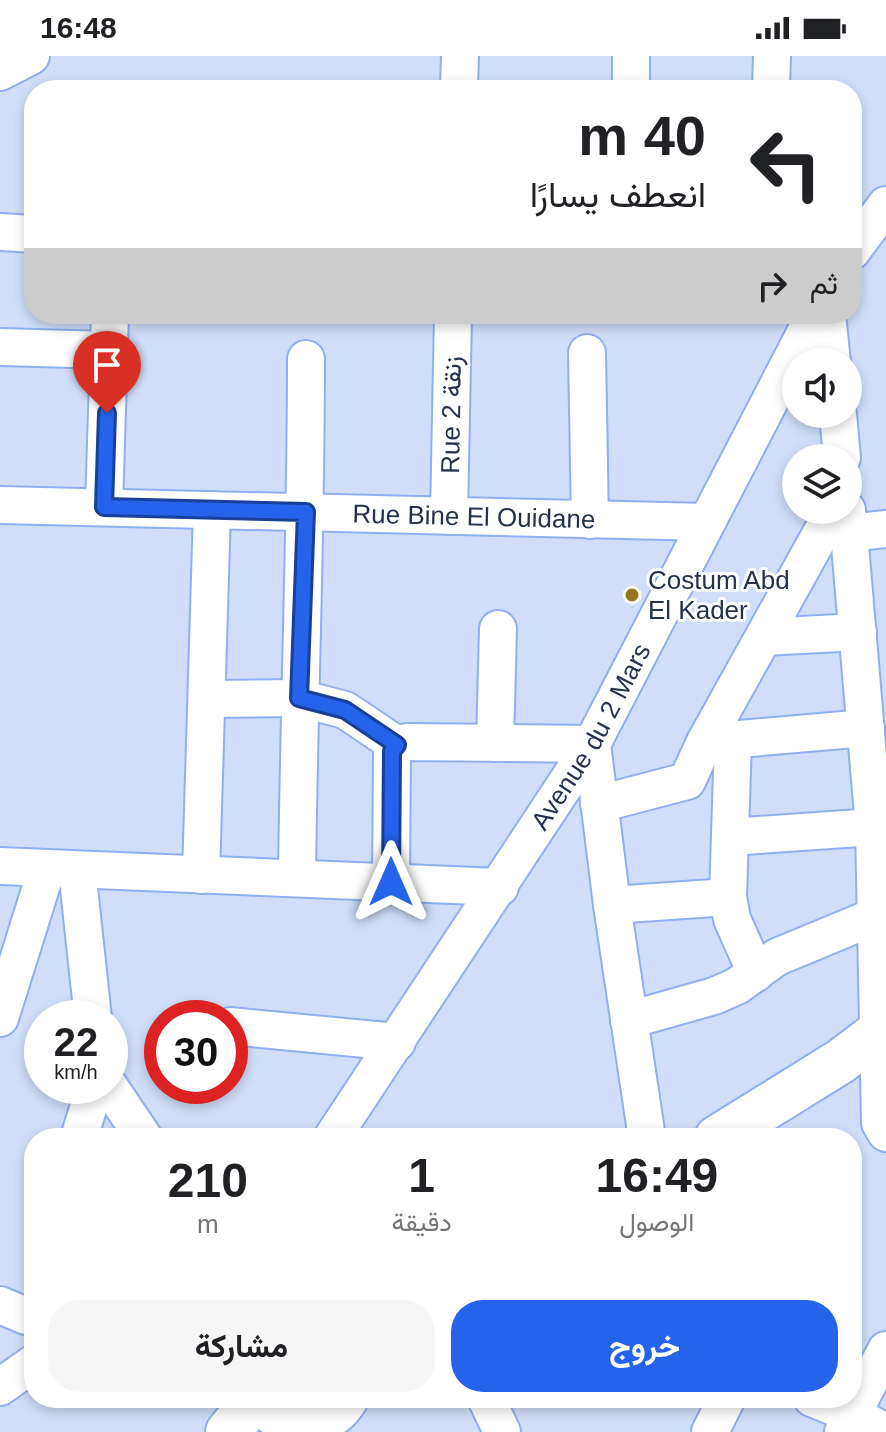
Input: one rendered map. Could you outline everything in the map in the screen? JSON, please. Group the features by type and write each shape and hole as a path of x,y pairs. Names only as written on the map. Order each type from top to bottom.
{"main road":[{"path":"733,1128 882,1032"},
{"path":"228,1432 250,1408"},
{"path":"268,1408 275,1416 303,1430 329,1418 338,1408"}],"street":[{"path":"459,80 460,56"},
{"path":"631,56 631,80"},
{"path":"771,80 772,56"},
{"path":"862,232 886,205"},
{"path":"0,232 24,233"},
{"path":"104,507 110,324"},
{"name":"Rue 2 زنقة","path":"449,516 453,324"},
{"name":"Avenue du 2 Mars","path":"339,1128 592,744 810,324"},
{"path":"828,324 831,348"},
{"path":"0,347 109,350"},
{"path":"587,353 590,520"},
{"path":"297,878 299,698 306,512 306,359"},
{"name":"Rue Bine El Ouidane","path":"0,505 707,522"},
{"path":"201,875 212,510"},
{"path":"862,523 886,529"},
{"path":"599,804 687,781 719,741 764,637 840,524"},
{"path":"845,524 872,716 882,1032 880,1123 886,1133"},
{"path":"495,743 498,629"},
{"path":"764,637 858,632"},
{"path":"208,699 299,698 345,710 397,745"},
{"path":"719,741 872,716"},
{"path":"719,741 730,837 728,897 732,919 756,973"},
{"path":"391,882 392,751 397,745 407,742 592,744 645,1128"},
{"path":"730,837 874,827"},
{"path":"0,866 500,887"},
{"path":"0,1018 62,869"},
{"path":"62,869 89,1000"},
{"path":"612,905 728,897"},
{"path":"629,1020 714,996 737,986 777,957 876,916"},
{"path":"248,1028 397,1042"},
{"path":"82,1128 89,1104"},
{"path":"121,1104 137,1128"},
{"path":"862,1396 886,1350"},
{"path":"0,1387 24,1370"},
{"path":"491,1408 502,1432"},
{"path":"710,1432 722,1408"},
{"path":"826,1408 848,1423 886,1432"}],"place":[{"name":"Costum Abd El Kader","path":"632,595"}],"route":[{"path":"107,413 104,507 306,512 299,698 345,710 397,745 392,751 391,882"}]}
